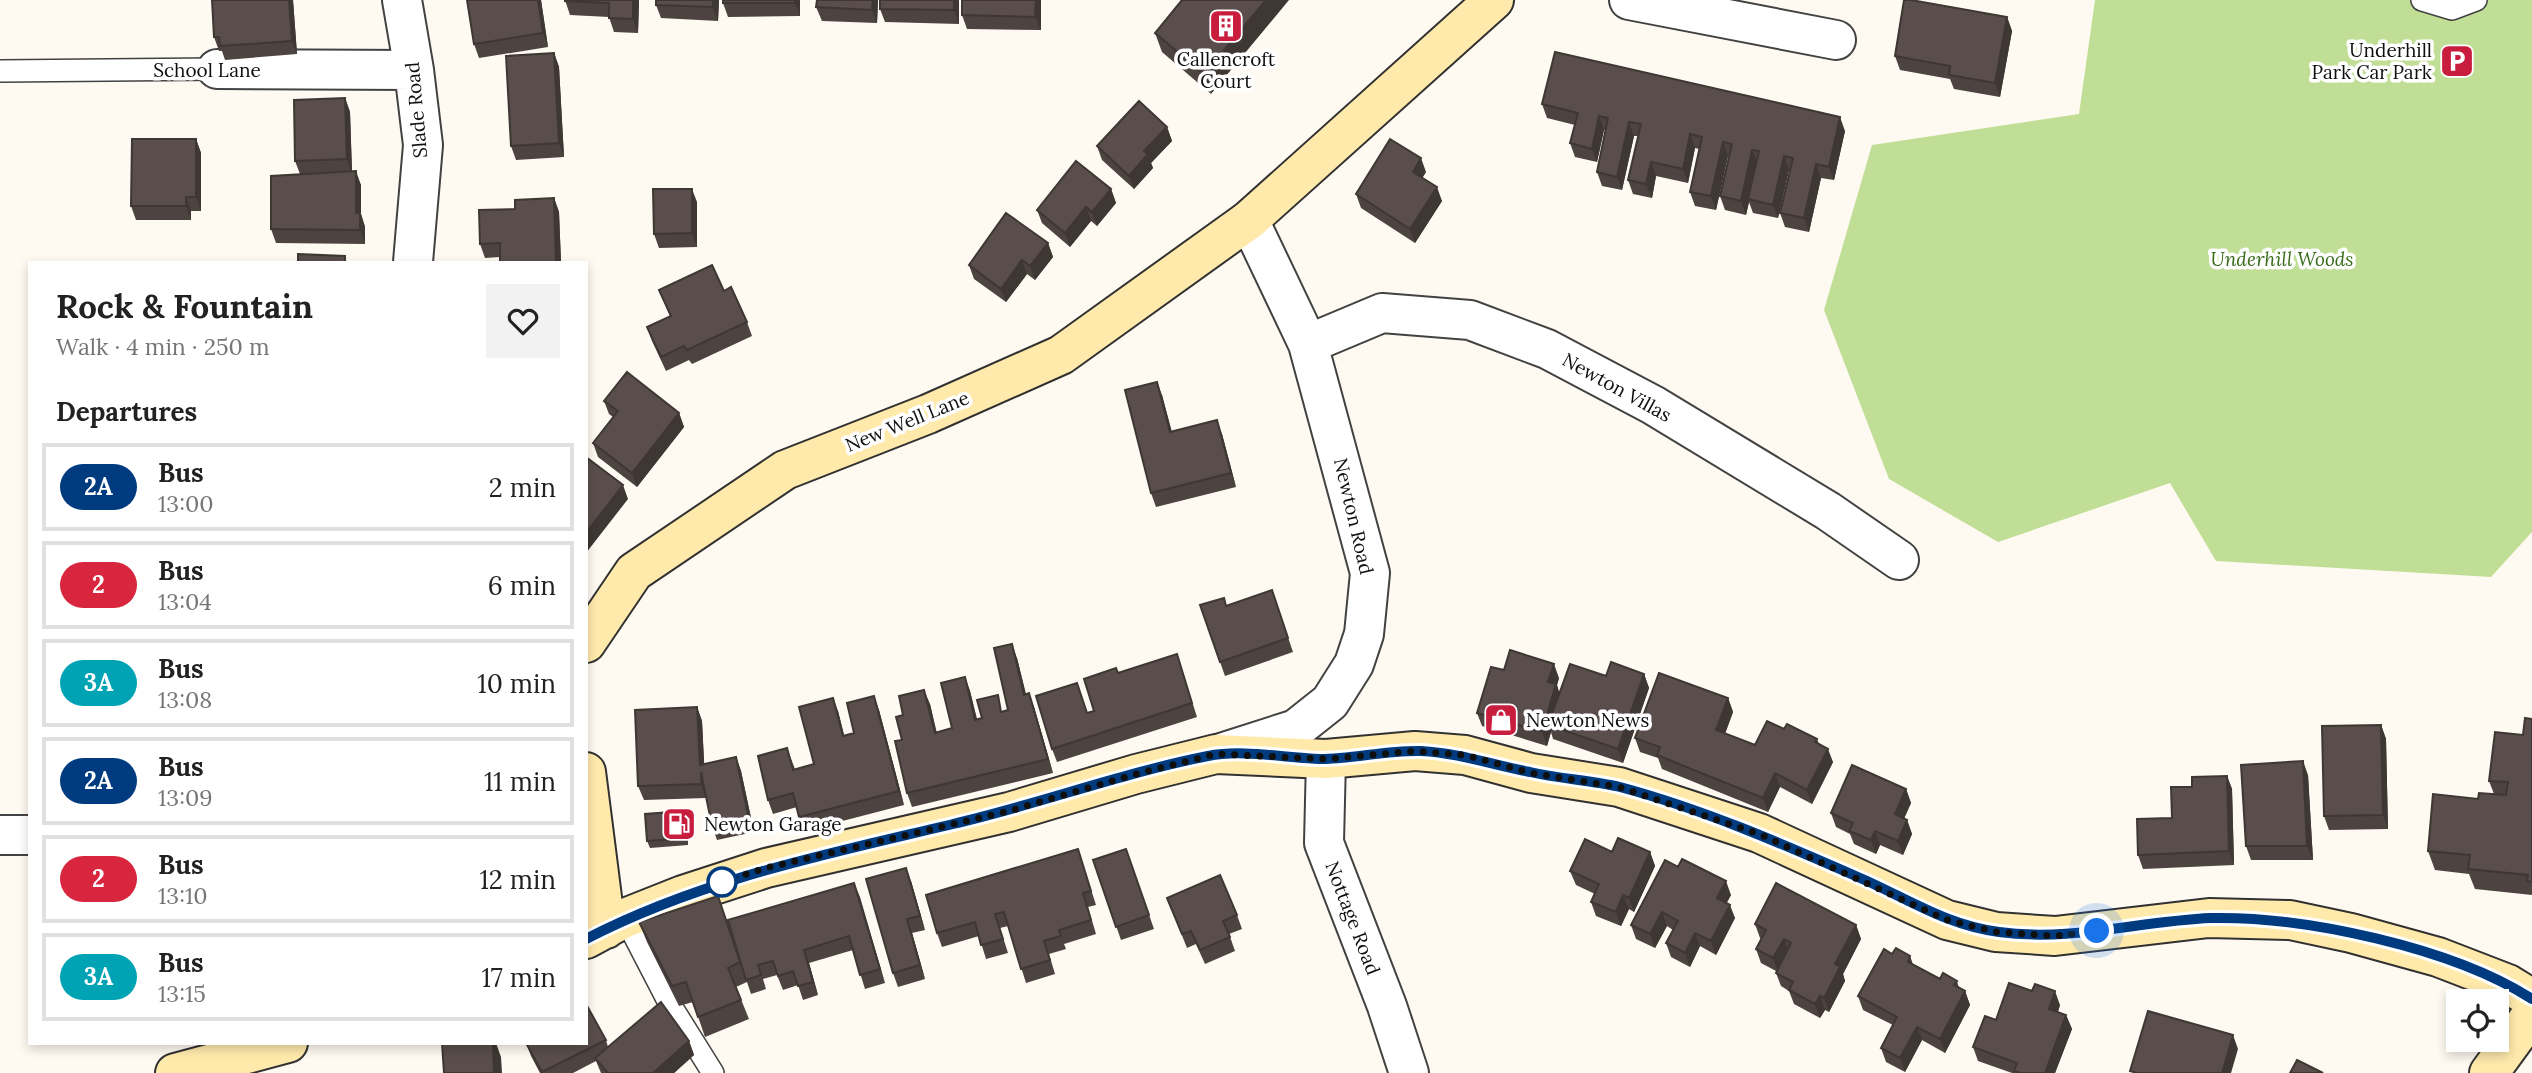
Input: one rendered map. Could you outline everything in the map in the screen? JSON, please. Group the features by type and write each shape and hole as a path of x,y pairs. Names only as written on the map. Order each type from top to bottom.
{"street":[{"name":"Slade Road","path":"402,0 423,145 413,261"},
{"path":"1249,219 1494,0"},
{"path":"1629,0 1836,40"},
{"name":"School Lane","path":"217,69 414,70"},
{"name":"Newton Road","path":"606,928 766,868 1009,811 1216,754 1296,729 1331,702 1354,664 1364,634 1370,573 1308,344 1249,219"},
{"name":"New Well Lane","path":"588,640 634,572 785,470 928,414 1061,355 1249,219"},
{"name":"Newton Villas","path":"1308,344 1382,313 1470,320 1483,324 1548,349 1653,405 1828,511 1899,560"},
{"path":"1216,754 1326,759 1415,751 1465,755 1531,773 1619,787 1759,834 1947,920 1996,932 2056,936 2209,918 2290,920 2350,933 2438,957 2508,984 2531,1012 2489,1073"},
{"name":"Nottage Road","path":"1326,759 1324,843 1387,1006 1409,1073"},
{"path":"588,788 606,928"},
{"path":"0,835 28,835"},
{"path":"175,1073 280,1045"}],"lane":[{"path":"2422,0 2452,9 2476,0"},
{"name":"School Lane","path":"0,71 217,69"},
{"path":"606,928 668,1001 713,1073"}],"green space":[{"name":"Underhill Woods","path":"2095,0 2532,0 2532,532 2491,577 2216,561 2170,483 1998,542 1889,479 1824,310 1872,145 2079,114"}],"building":[{"path":"212,0 289,0 292,41 220,46 219,37 214,37"},
{"path":"467,0 538,0 543,33 474,44"},
{"path":"565,0 633,0 633,19 609,18 609,3"},
{"path":"656,0 713,0 713,7 656,5"},
{"path":"723,0 795,0 795,3 723,3"},
{"path":"817,0 873,0 872,10 816,7"},
{"path":"880,0 954,0 954,10 880,9"},
{"path":"962,0 1036,0 1035,17 962,15"},
{"path":"1182,0 1266,0 1204,74 1155,33"},
{"path":"1904,0 2007,17 1995,83 1949,75 1950,66 1895,56"},
{"path":"1555,52 1840,117 1829,167 1816,164 1804,218 1780,213 1793,158 1784,156 1773,205 1748,199 1759,151 1752,150 1741,201 1720,196 1732,144 1723,142 1711,196 1690,192 1702,137 1690,134 1683,169 1651,162 1646,184 1628,180 1641,124 1629,122 1617,177 1597,172 1608,118 1599,116 1592,149 1570,143 1578,113 1542,104"},
{"path":"554,53 559,143 511,146 506,56"},
{"path":"345,98 347,159 295,161 294,100"},
{"path":"1139,101 1167,127 1144,151 1148,154 1129,176 1097,146"},
{"path":"132,139 196,139 196,197 186,197 186,206 131,206"},
{"path":"1390,139 1421,158 1413,172 1437,187 1410,229 1356,194"},
{"path":"1076,161 1111,189 1092,212 1086,207 1065,233 1037,210"},
{"path":"356,171 356,213 360,213 360,230 271,229 271,176"},
{"path":"653,189 692,189 692,233 654,234"},
{"path":"554,198 556,261 500,261 500,243 480,244 479,210 515,209 515,200"},
{"path":"1006,213 1048,243 1030,266 1022,260 1001,289 969,265"},
{"path":"298,254 345,256 345,261 298,261"},
{"path":"712,265 724,291 731,287 747,322 687,350 684,346 661,357 647,327 671,316 659,290"},
{"path":"627,372 679,413 632,473 593,443 618,411 604,401"},
{"path":"1157,382 1170,432 1217,420 1231,473 1151,493 1125,390"},
{"path":"588,459 623,485 588,530"},
{"path":"1272,590 1288,638 1220,662 1200,605 1224,598 1226,606"},
{"path":"1012,644 1024,695 1029,693 1048,759 907,793 895,741 902,740 896,717 903,715 899,696 924,690 935,733 952,728 941,683 965,677 975,720 982,718 977,700 998,695 1001,712 1008,710 994,648"},
{"path":"1510,650 1554,664 1548,682 1556,684 1542,732 1477,713 1491,667 1504,670"},
{"path":"1177,654 1192,703 1052,749 1036,696 1077,683 1087,713 1094,711 1084,679 1116,668 1118,673"},
{"path":"1611,662 1644,674 1618,749 1548,725 1570,664 1606,676"},
{"path":"1659,673 1728,698 1716,730 1755,745 1767,721 1784,729 1787,724 1817,739 1815,742 1828,749 1807,790 1775,773 1763,798 1657,755 1660,747 1635,738"},
{"path":"874,696 899,791 799,817 793,793 768,800 758,756 787,748 793,770 814,764 799,707 833,698 843,736 854,733 847,703"},
{"path":"697,707 700,765 736,757 749,819 712,826 701,772 701,784 638,786 635,710"},
{"path":"2525,718 2532,719 2532,882 2527,881 2528,875 2468,869 2470,855 2428,851 2433,794 2478,799 2479,793 2506,795 2508,782 2489,781 2495,732 2523,735"},
{"path":"2381,725 2383,815 2324,816 2322,726"},
{"path":"2303,761 2307,846 2246,846 2241,765"},
{"path":"1852,765 1906,789 1895,814 1907,820 1898,841 1875,831 1871,840 1849,831 1853,823 1831,813"},
{"path":"2227,776 2229,851 2138,855 2137,819 2172,818 2171,787 2192,787 2192,777"},
{"path":"684,811 686,838 647,841 645,814"},
{"path":"1618,838 1650,852 1629,898 1623,895 1616,912 1591,902 1599,884 1570,871 1585,839 1612,852"},
{"path":"1078,849 1091,891 1083,893 1091,920 1059,930 1061,936 1044,941 1050,960 1021,969 1004,912 995,914 1003,939 981,945 975,922 937,933 926,895"},
{"path":"1126,849 1149,915 1116,927 1093,860"},
{"path":"1682,859 1726,881 1717,898 1730,905 1711,941 1695,933 1685,953 1666,943 1678,921 1662,912 1650,934 1631,925 1665,860 1678,867"},
{"path":"906,868 920,916 907,919 920,965 893,973 866,879"},
{"path":"1220,875 1237,915 1223,921 1230,937 1200,950 1191,931 1182,934 1167,898"},
{"path":"854,883 880,969 860,975 849,936 804,950 813,982 798,986 793,971 778,976 773,961 758,965 761,975 746,980 728,920"},
{"path":"1776,883 1856,925 1835,964 1840,967 1824,998 1820,996 1815,1004 1789,990 1793,982 1776,973 1791,943 1784,939 1773,958 1756,949 1766,930 1755,924"},
{"path":"718,896 740,962 728,968 741,1000 698,1017 686,982 672,986 639,922"},
{"path":"1896,948 1910,956 1908,962 1940,979 1943,973 1957,981 1954,985 1965,991 1940,1039 1917,1027 1900,1058 1881,1048 1897,1017 1858,996 1884,949 1892,954"},
{"path":"2009,983 2032,991 2035,984 2055,991 2049,1009 2066,1015 2045,1073 2014,1071 2017,1063 1973,1047 1985,1016 1996,1020"},
{"path":"661,1002 689,1041 653,1073 608,1073 595,1058"},
{"path":"588,1008 606,1040 542,1072 527,1045 588,1045"},
{"path":"2148,1011 2233,1035 2222,1073 2130,1071"},
{"path":"442,1045 493,1045 494,1073 444,1073"},
{"path":"2297,1060 2323,1073 2290,1073"}],"bus line":[{"name":"2A","path":"588,938 625,918 683,895 766,868 1009,811 1216,754 1326,759 1415,751 1465,755 1531,773 1619,787 1759,834 1876,885 1947,920 1996,932 2056,936 2209,918 2290,920 2438,957 2508,984 2532,999"}],"place":[{"name":"Callencroft Court","path":"1226,26"},
{"name":"Underhill Park Car Park","path":"2457,61"},
{"name":"Newton News","path":"1501,720"},
{"name":"Newton Garage","path":"679,824"}],"route":[{"path":"722,882 766,868 1009,811 1216,754 1326,759 1415,751 1465,755 1531,773 1619,787 1759,834 1876,885 1947,920 1996,932 2056,936 2097,931"}]}
